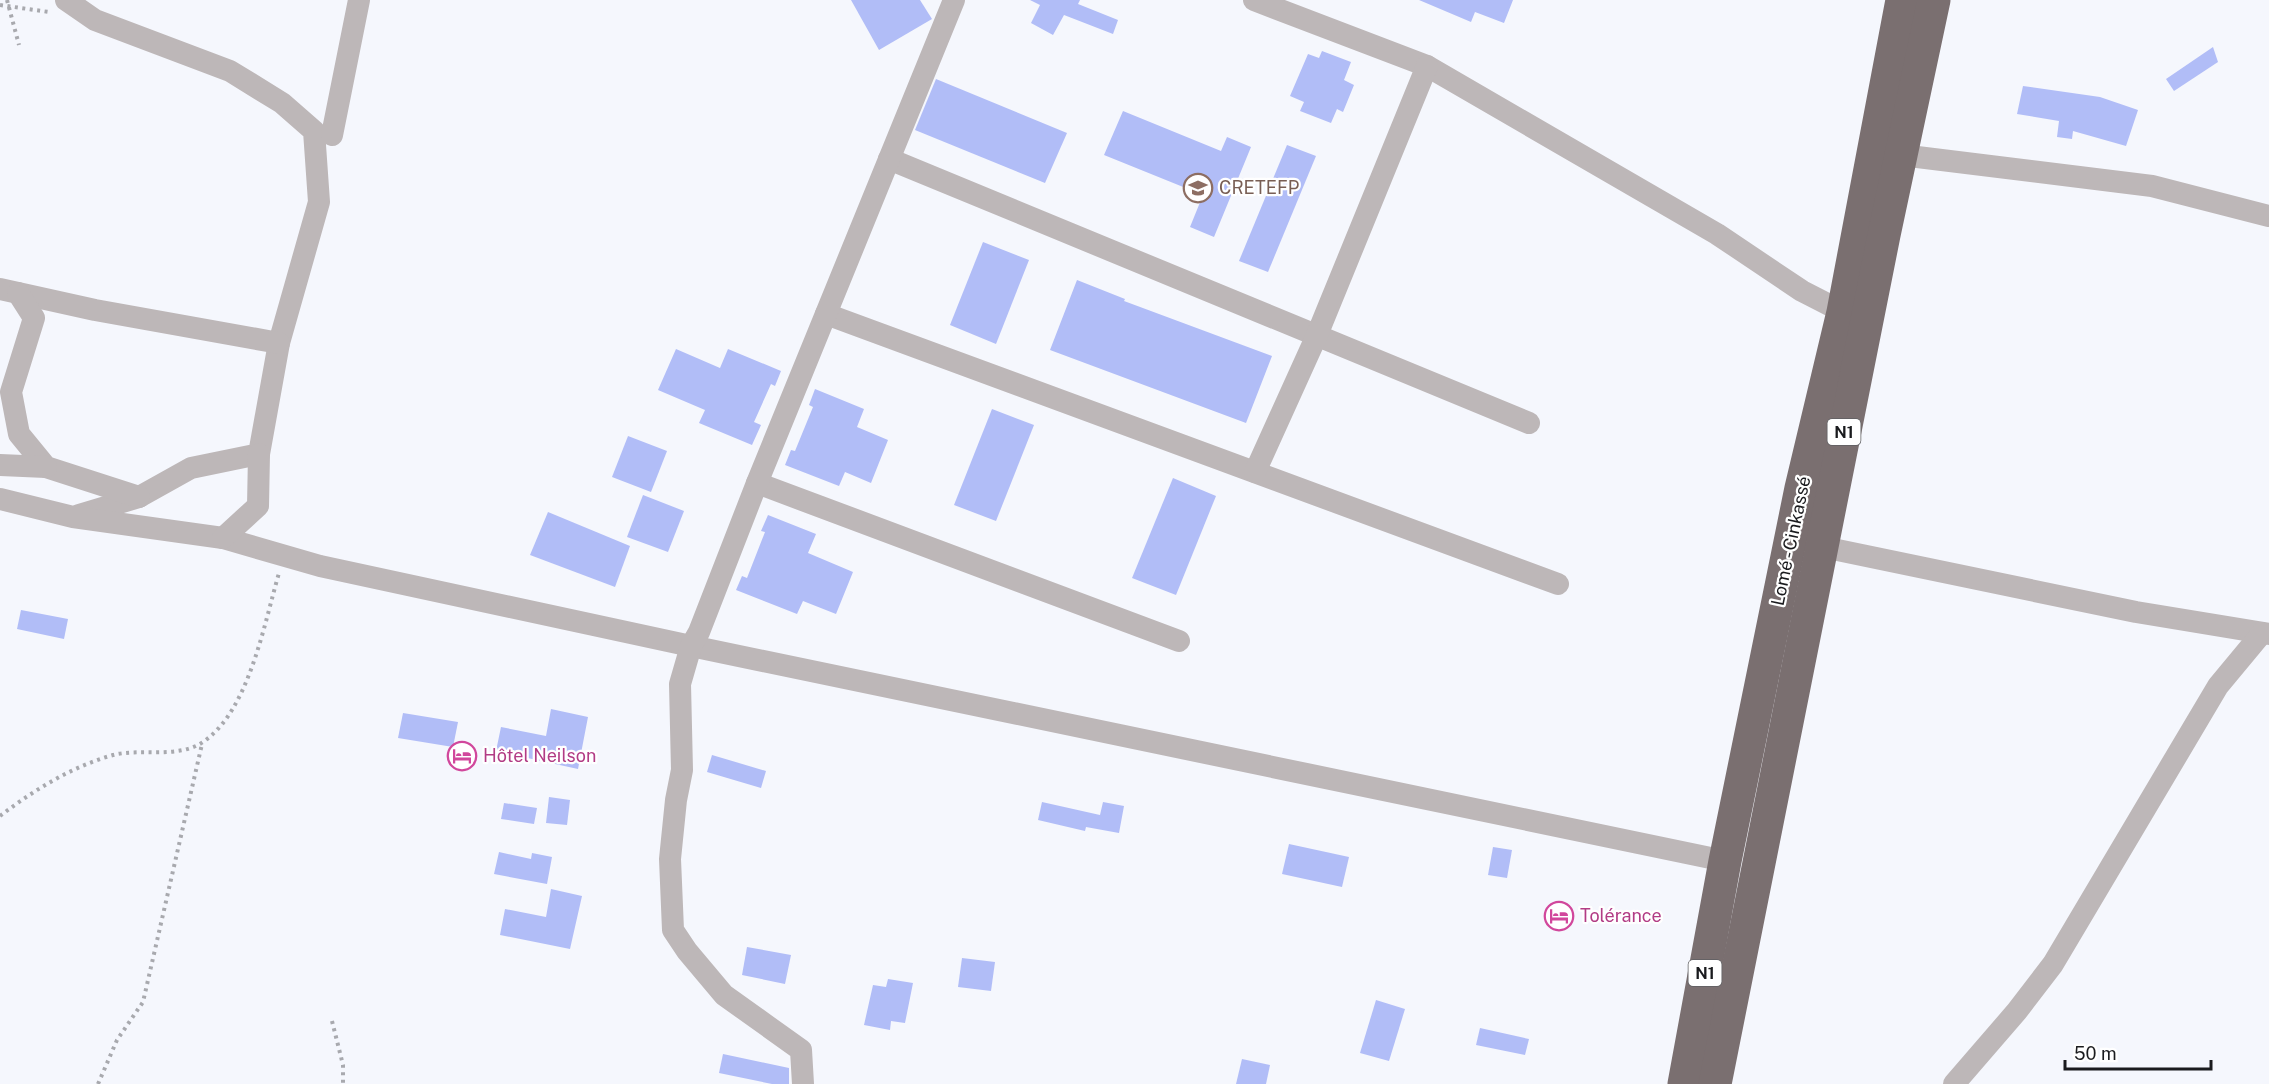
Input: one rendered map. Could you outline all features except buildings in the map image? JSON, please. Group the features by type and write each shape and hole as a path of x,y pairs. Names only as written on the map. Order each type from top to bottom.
{"highway":[{"name":"Lomé - Cinkassé","path":"1715,1084 1823,547 1902,0"},
{"name":"Lomé - Cinkassé","path":"1684,1084 1725,861 1801,488 1901,155 1934,0"}],"street":[{"path":"66,0 94,20 230,71 282,103 315,131 319,202 279,343 260,454 258,506 223,538"},
{"path":"332,135 359,0"},
{"path":"803,1084 801,1050 724,995 687,951 673,930 670,859 676,800 682,770 680,684 691,646 699,632 757,483 954,0"},
{"path":"1254,0 1427,66 1717,234 1802,291 1855,314"},
{"path":"1256,472 1317,335 1427,66"},
{"path":"1901,155 2152,186 2269,216"},
{"path":"889,159 1529,423"},
{"path":"9,291 279,343"},
{"path":"9,291 34,318 11,392 19,434 46,466"},
{"path":"826,314 1558,584"},
{"path":"73,517 139,497 191,468 260,454"},
{"path":"0,465 46,466 139,497"},
{"path":"757,483 1179,641"},
{"path":"0,499 73,517 223,538 320,566 691,646 1725,861"},
{"path":"1823,547 2156,616 2266,633"},
{"path":"1954,1084 2018,1011 2053,964 2218,686 2266,633"}],"path":[{"path":"7,0 19,45"},
{"path":"0,816 26,796 77,768 115,755 180,750 202,743 221,724 243,690 284,555"},
{"path":"98,1084 117,1040 143,1002 202,743"},
{"path":"332,1021 343,1065 343,1084"}],"place":[{"name":"CRETEFP","path":"1198,188"},
{"name":"Hôtel Neilson","path":"462,756"},
{"name":"Tolérance","path":"1559,916"}]}
